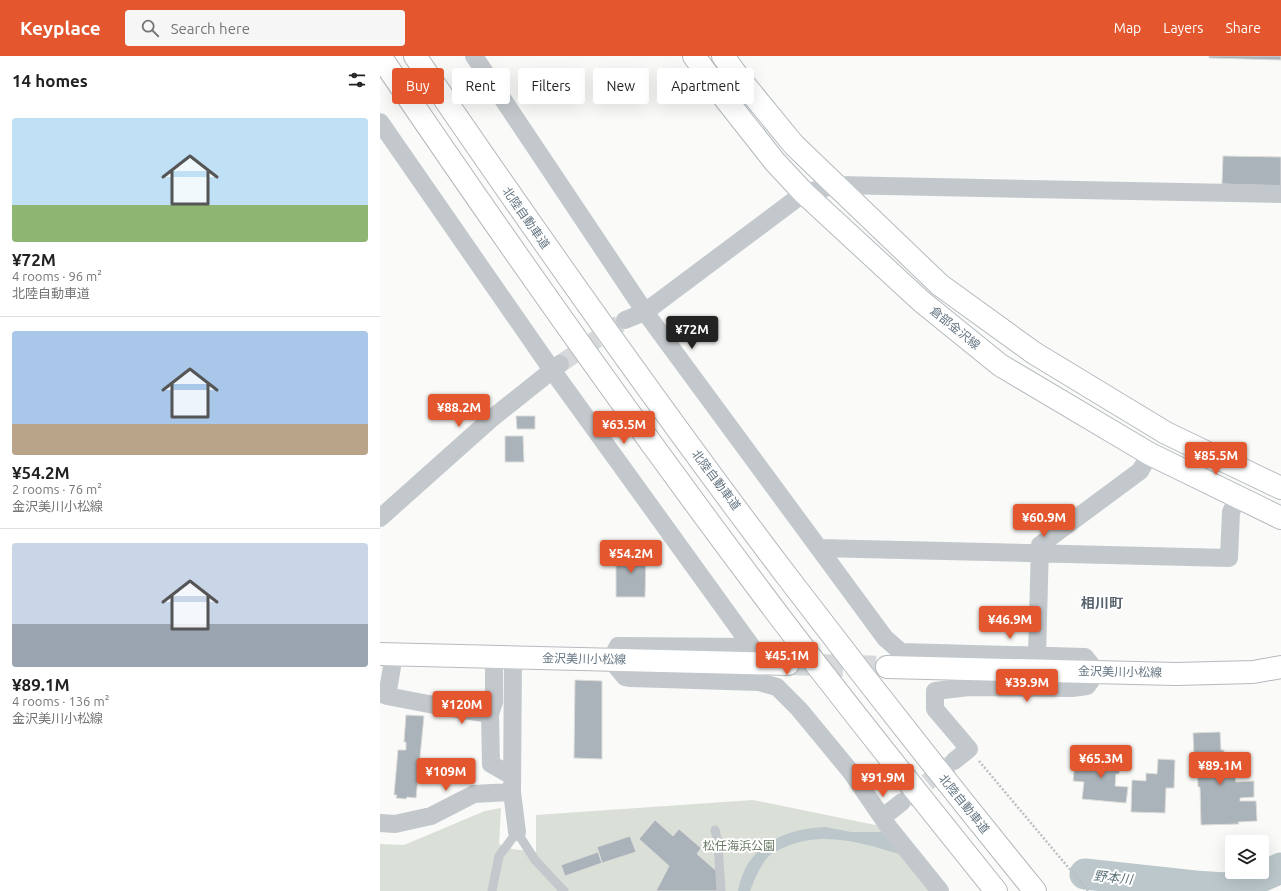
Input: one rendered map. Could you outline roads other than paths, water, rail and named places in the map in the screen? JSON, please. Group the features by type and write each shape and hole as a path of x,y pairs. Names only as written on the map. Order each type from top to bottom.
{"main road":[{"path":"380,56 492,220 628,413 755,585 897,768 996,891"},
{"name":"北陸自動車道","path":"415,56 514,202 657,401 769,553 923,753 1035,891"},
{"name":"倉部金沢線","path":"694,56 723,96 775,162 804,194 921,301 1000,365 1150,454 1281,518"},
{"name":"倉部金沢線","path":"722,56 794,145 940,285 1034,353 1166,433 1281,488"},
{"name":"金沢美川小松線","path":"387,655 788,664"},
{"name":"金沢美川小松線","path":"887,667 1176,674 1253,672 1281,667"}],"street":[{"path":"474,56 645,312 885,638 901,652 1085,657 1097,672 1087,686 1072,688 969,688 935,691 936,709 969,750 954,762"},
{"path":"380,122 556,367 752,647 618,646 611,660 625,677 631,678 759,682 777,687 799,709 851,772 890,829 940,891"},
{"path":"625,320 645,312 804,194 837,185 1281,194"},
{"path":"380,518 491,420 556,367"},
{"path":"1037,656 1040,545 1140,470 1150,454"},
{"path":"819,548 1229,558 1231,512 1238,497"},
{"path":"387,655 383,694 438,706 490,714"},
{"path":"503,657 494,702 490,714 491,764 512,784"},
{"path":"503,657 517,832"},
{"path":"380,823 394,824 431,816 474,794 512,784"},
{"path":"883,817 902,802"}],"lane":[{"path":"715,830 718,843 721,891"},
{"path":"492,891 499,856 517,832 535,860 564,891"}],"waterway":[{"name":"野本川","path":"1085,874 1225,888 1254,880 1281,868"}],"tunnel":[{"path":"560,364 625,320"},
{"path":"788,664 887,667"},
{"path":"906,799 950,764"}],"district":[{"name":"相川町","path":"1102,603"}],"park label":[{"name":"松任海浜公園","path":"739,846"}]}
